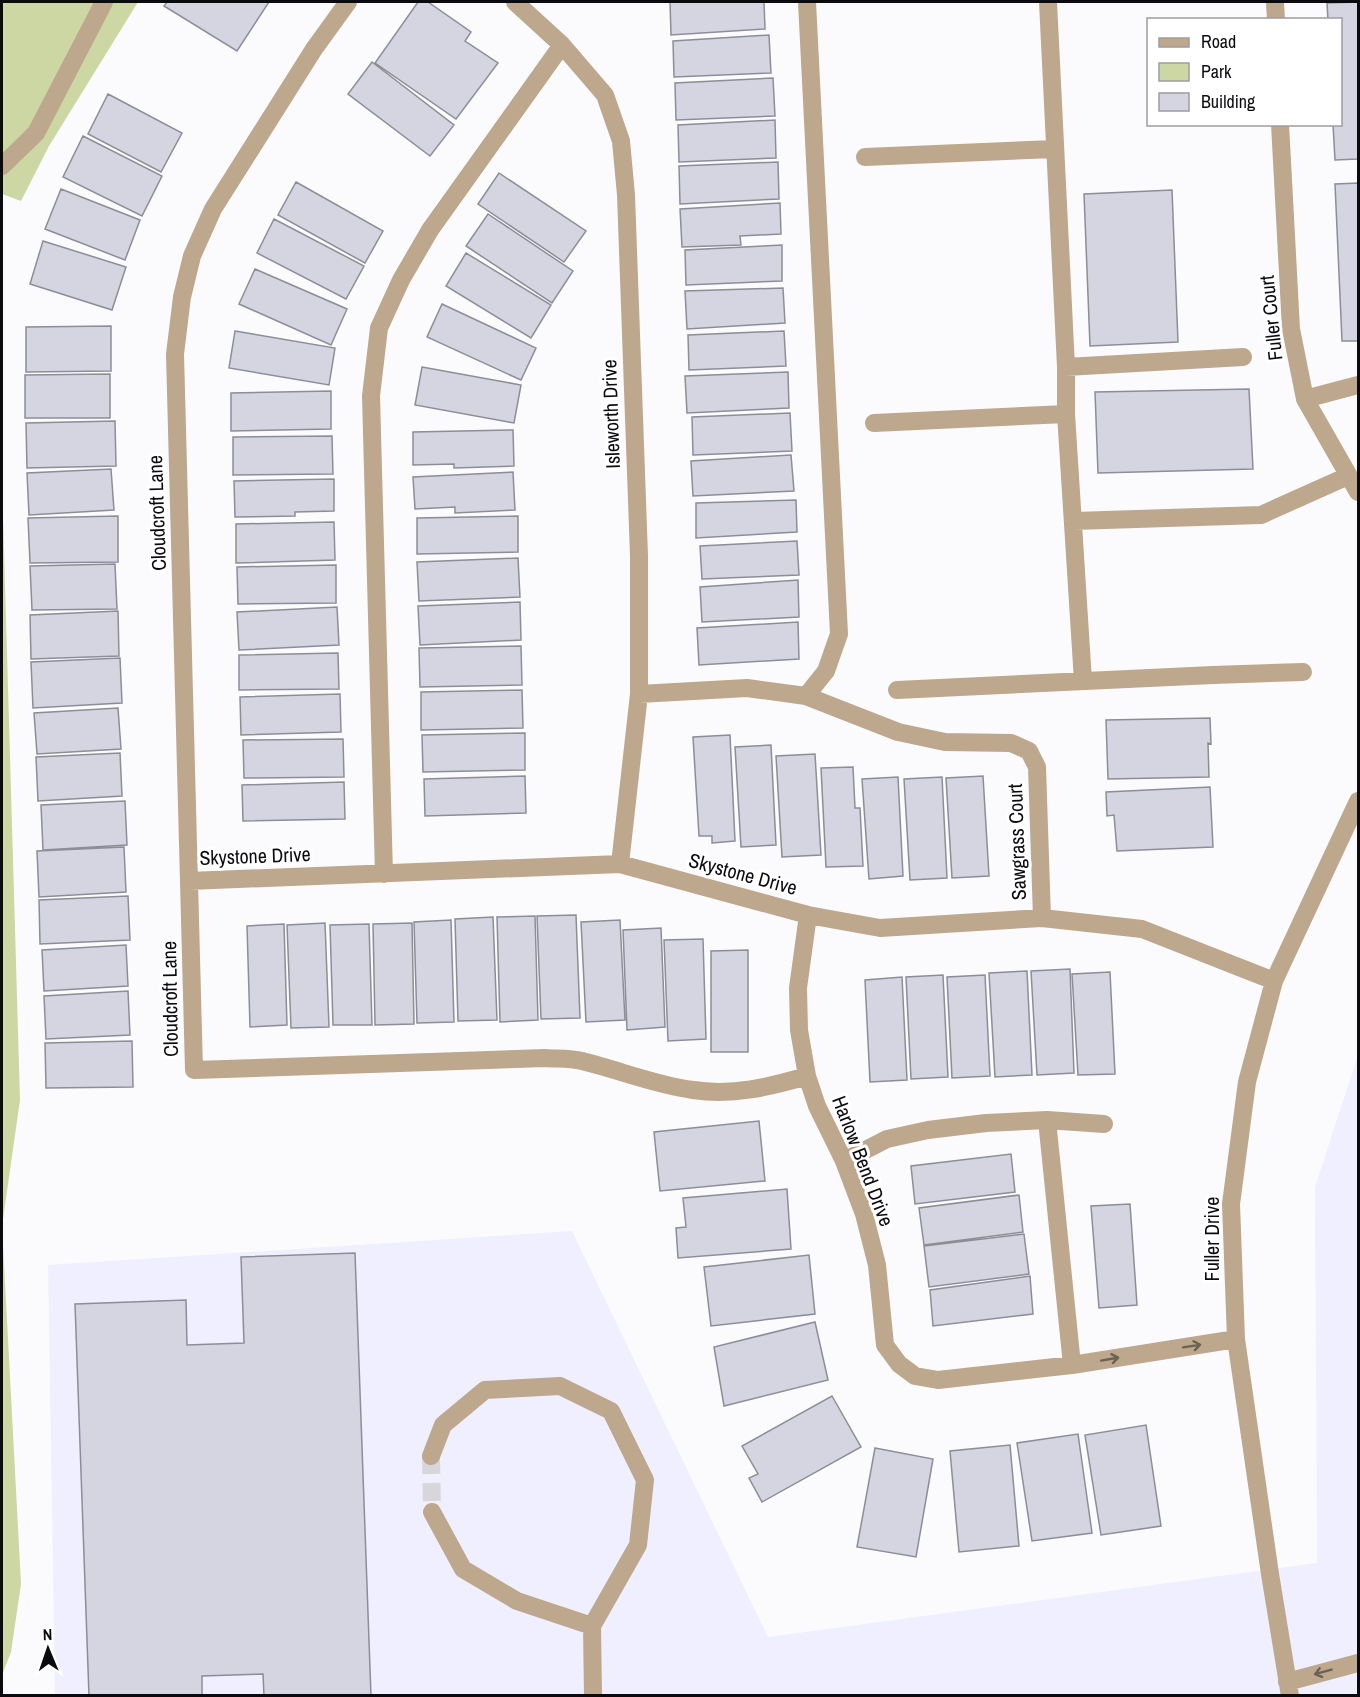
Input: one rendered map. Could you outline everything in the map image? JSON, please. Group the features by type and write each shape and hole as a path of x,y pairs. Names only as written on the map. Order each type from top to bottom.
{"street":[{"path":"2,166 36,134 104,2"},
{"name":"Cloudcroft Lane","path":"348,2 314,49 213,209 192,256 182,297 175,354 194,1070 545,1058 579,1060 660,1084 694,1091 729,1092 765,1088 807,1076"},
{"name":"Isleworth Drive","path":"515,2 561,45 605,95 621,141 626,195 638,544 639,694 620,864"},
{"path":"639,694 747,688 806,696 826,671 839,634 807,2"},
{"path":"1048,2 1066,367 1066,414 1083,681"},
{"path":"1275,2 1276,18"},
{"path":"384,874 371,396 380,328 401,280 430,230 561,45"},
{"name":"Fuller Court","path":"1280,126 1291,329 1305,399 1359,492"},
{"path":"865,157 1054,149"},
{"path":"1066,367 1243,357"},
{"path":"1305,399 1359,385"},
{"path":"874,423 1066,414"},
{"path":"1074,521 1261,515 1348,476"},
{"path":"897,690 1303,672"},
{"name":"Sawgrass Court","path":"806,696 898,732 945,742 1011,743 1029,751 1037,767 1042,918"},
{"name":"Fuller Drive","path":"1288,1688 1236,1339 1232,1204 1247,1082 1274,981 1359,801"},
{"name":"Skystone Drive","path":"189,881 620,864 808,915 880,928 1042,918 1142,929 1274,981"},
{"name":"Harlow Bend Drive","path":"808,915 798,988 800,1030 807,1076 817,1106 844,1161 864,1214 877,1265 885,1345 899,1364 915,1377 938,1380 1072,1365 1236,1339"},
{"path":"1047,1120 1072,1365"},
{"path":"844,1161 886,1139 928,1130 986,1123 1047,1120 1104,1124"},
{"path":"431,1456 443,1425 485,1390 560,1386 610,1411 645,1480 638,1545 592,1626 593,1695"},
{"path":"432,1512 463,1569 518,1600 592,1626"},
{"path":"1288,1688 1359,1663"}],"shaded area":[{"path":"1358,1055 1358,1695 55,1695 48,1265 572,1231 768,1637 1317,1563 1315,1187"}],"green space":[{"path":"2,2 138,2 49,146 21,201 2,194"},
{"path":"2,481 20,1100 2,1226"},
{"path":"2,1226 21,1584 11,1652 2,1675"}],"building":[{"path":"167,2 269,2 237,51 164,6"},
{"path":"418,2 428,2 471,32 465,41 498,63 456,119 375,63"},
{"path":"670,2 764,2 765,29 671,35"},
{"path":"1358,2 1358,159 1335,160 1333,126 1342,126 1342,18 1328,18 1327,3"},
{"path":"769,35 771,73 674,77 673,41"},
{"path":"372,62 454,125 430,156 348,94"},
{"path":"773,78 775,116 676,120 675,83"},
{"path":"108,94 182,133 161,172 88,134"},
{"path":"775,120 776,158 679,162 678,125"},
{"path":"83,136 162,176 142,216 63,177"},
{"path":"778,162 779,199 680,204 679,166"},
{"path":"499,173 586,231 564,262 478,204"},
{"path":"296,182 383,231 365,263 278,215"},
{"path":"1358,183 1358,341 1342,341 1335,184"},
{"path":"61,189 140,220 125,260 45,229"},
{"path":"1172,190 1178,342 1090,346 1084,194"},
{"path":"780,203 781,234 740,236 741,245 682,247 680,209"},
{"path":"488,214 573,271 552,303 466,246"},
{"path":"274,219 364,266 346,299 257,253"},
{"path":"43,241 126,267 112,310 30,284"},
{"path":"782,245 782,281 686,285 685,250"},
{"path":"466,253 551,305 531,338 446,286"},
{"path":"255,269 347,309 331,345 239,304"},
{"path":"783,288 785,323 687,329 685,291"},
{"path":"442,304 536,348 521,380 427,337"},
{"path":"111,326 111,371 26,372 26,327"},
{"path":"235,331 335,348 329,385 229,368"},
{"path":"784,331 786,366 689,370 688,335"},
{"path":"422,367 521,385 514,423 415,405"},
{"path":"788,372 789,408 687,413 685,376"},
{"path":"110,374 110,418 25,418 25,375"},
{"path":"1249,389 1253,469 1098,473 1095,392"},
{"path":"331,391 331,429 231,431 231,393"},
{"path":"790,413 792,451 693,455 692,417"},
{"path":"115,421 116,466 27,468 26,423"},
{"path":"513,430 514,466 454,468 454,464 413,465 413,432"},
{"path":"332,436 333,474 233,475 233,437"},
{"path":"791,455 794,491 693,496 691,461"},
{"path":"111,469 114,510 29,515 27,473"},
{"path":"513,472 515,510 455,513 455,507 415,509 413,477"},
{"path":"334,479 334,511 295,512 295,516 235,517 234,481"},
{"path":"796,500 797,532 696,538 696,503"},
{"path":"118,516 118,562 30,563 28,518"},
{"path":"518,516 518,552 417,554 417,518"},
{"path":"334,522 335,560 236,563 236,524"},
{"path":"797,541 799,575 702,579 700,546"},
{"path":"518,558 520,597 419,601 417,562"},
{"path":"115,564 117,609 32,610 30,566"},
{"path":"336,565 336,603 238,604 237,567"},
{"path":"798,580 799,617 702,622 700,587"},
{"path":"520,602 521,640 420,645 418,606"},
{"path":"337,607 339,645 239,650 237,612"},
{"path":"118,611 119,656 31,659 30,615"},
{"path":"798,622 799,659 699,665 697,628"},
{"path":"521,646 522,685 420,687 419,648"},
{"path":"338,653 339,689 239,690 239,655"},
{"path":"120,658 122,703 33,708 31,662"},
{"path":"522,690 523,728 421,730 421,692"},
{"path":"340,694 341,732 241,735 240,697"},
{"path":"118,708 121,749 37,754 34,713"},
{"path":"1210,718 1209,777 1108,779 1106,720"},
{"path":"525,733 525,770 423,772 422,735"},
{"path":"730,735 735,841 712,843 712,836 699,836 693,737"},
{"path":"343,739 344,777 244,778 243,740"},
{"path":"771,745 776,845 741,847 735,747"},
{"path":"120,753 122,796 38,801 36,757"},
{"path":"815,754 821,855 782,857 776,756"},
{"path":"853,767 855,808 860,808 863,866 826,867 821,768"},
{"path":"525,776 526,813 425,816 424,779"},
{"path":"983,776 989,876 952,878 946,778"},
{"path":"898,777 903,876 869,879 862,779"},
{"path":"942,777 947,878 910,880 904,779"},
{"path":"344,782 345,819 243,821 242,785"},
{"path":"1210,787 1213,847 1117,851 1114,815 1107,816 1106,792"},
{"path":"125,801 127,845 43,850 41,805"},
{"path":"124,847 126,892 39,897 37,851"},
{"path":"128,896 130,940 40,944 39,900"},
{"path":"576,915 580,1018 541,1019 537,916"},
{"path":"535,916 538,1020 500,1022 497,917"},
{"path":"493,917 497,1020 458,1021 455,919"},
{"path":"451,920 454,1022 417,1023 414,922"},
{"path":"620,920 625,1020 586,1022 581,922"},
{"path":"325,923 329,1027 291,1028 287,925"},
{"path":"412,923 414,1024 375,1025 373,924"},
{"path":"284,924 287,1025 250,1027 247,926"},
{"path":"369,924 372,1025 333,1025 330,925"},
{"path":"661,928 665,1027 627,1030 623,930"},
{"path":"703,939 706,1039 668,1041 664,940"},
{"path":"126,945 128,986 44,991 42,950"},
{"path":"748,950 748,1052 711,1052 711,951"},
{"path":"1070,969 1074,1073 1037,1075 1031,971"},
{"path":"1027,971 1032,1075 995,1077 989,973"},
{"path":"1110,972 1115,1074 1078,1075 1072,974"},
{"path":"943,975 948,1077 911,1079 906,977"},
{"path":"985,975 990,1076 952,1078 947,977"},
{"path":"902,977 907,1080 870,1082 865,980"},
{"path":"128,991 130,1035 46,1039 44,996"},
{"path":"132,1041 133,1087 46,1088 45,1043"},
{"path":"759,1121 765,1181 660,1191 654,1132"},
{"path":"1011,1154 1015,1192 915,1204 911,1166"},
{"path":"787,1189 791,1249 678,1258 676,1228 686,1227 683,1198"},
{"path":"1019,1195 1023,1232 924,1245 919,1208"},
{"path":"1130,1204 1137,1305 1099,1308 1091,1206"},
{"path":"1024,1234 1029,1274 929,1287 924,1246"},
{"path":"355,1253 371,1696 264,1696 263,1674 202,1676 202,1696 89,1696 75,1304 186,1300 187,1345 244,1343 241,1257"},
{"path":"809,1255 815,1314 711,1326 704,1267"},
{"path":"1030,1276 1033,1314 933,1326 930,1290"},
{"path":"815,1322 828,1380 724,1406 714,1347"},
{"path":"832,1396 861,1447 762,1502 749,1478 758,1474 742,1446"},
{"path":"1146,1425 1161,1526 1101,1535 1085,1435"},
{"path":"1078,1434 1092,1533 1032,1541 1017,1443"},
{"path":"1010,1445 1019,1546 959,1552 950,1451"},
{"path":"875,1448 933,1459 916,1557 857,1547"}],"tunnel":[{"path":"431,1456 432,1512"}]}
